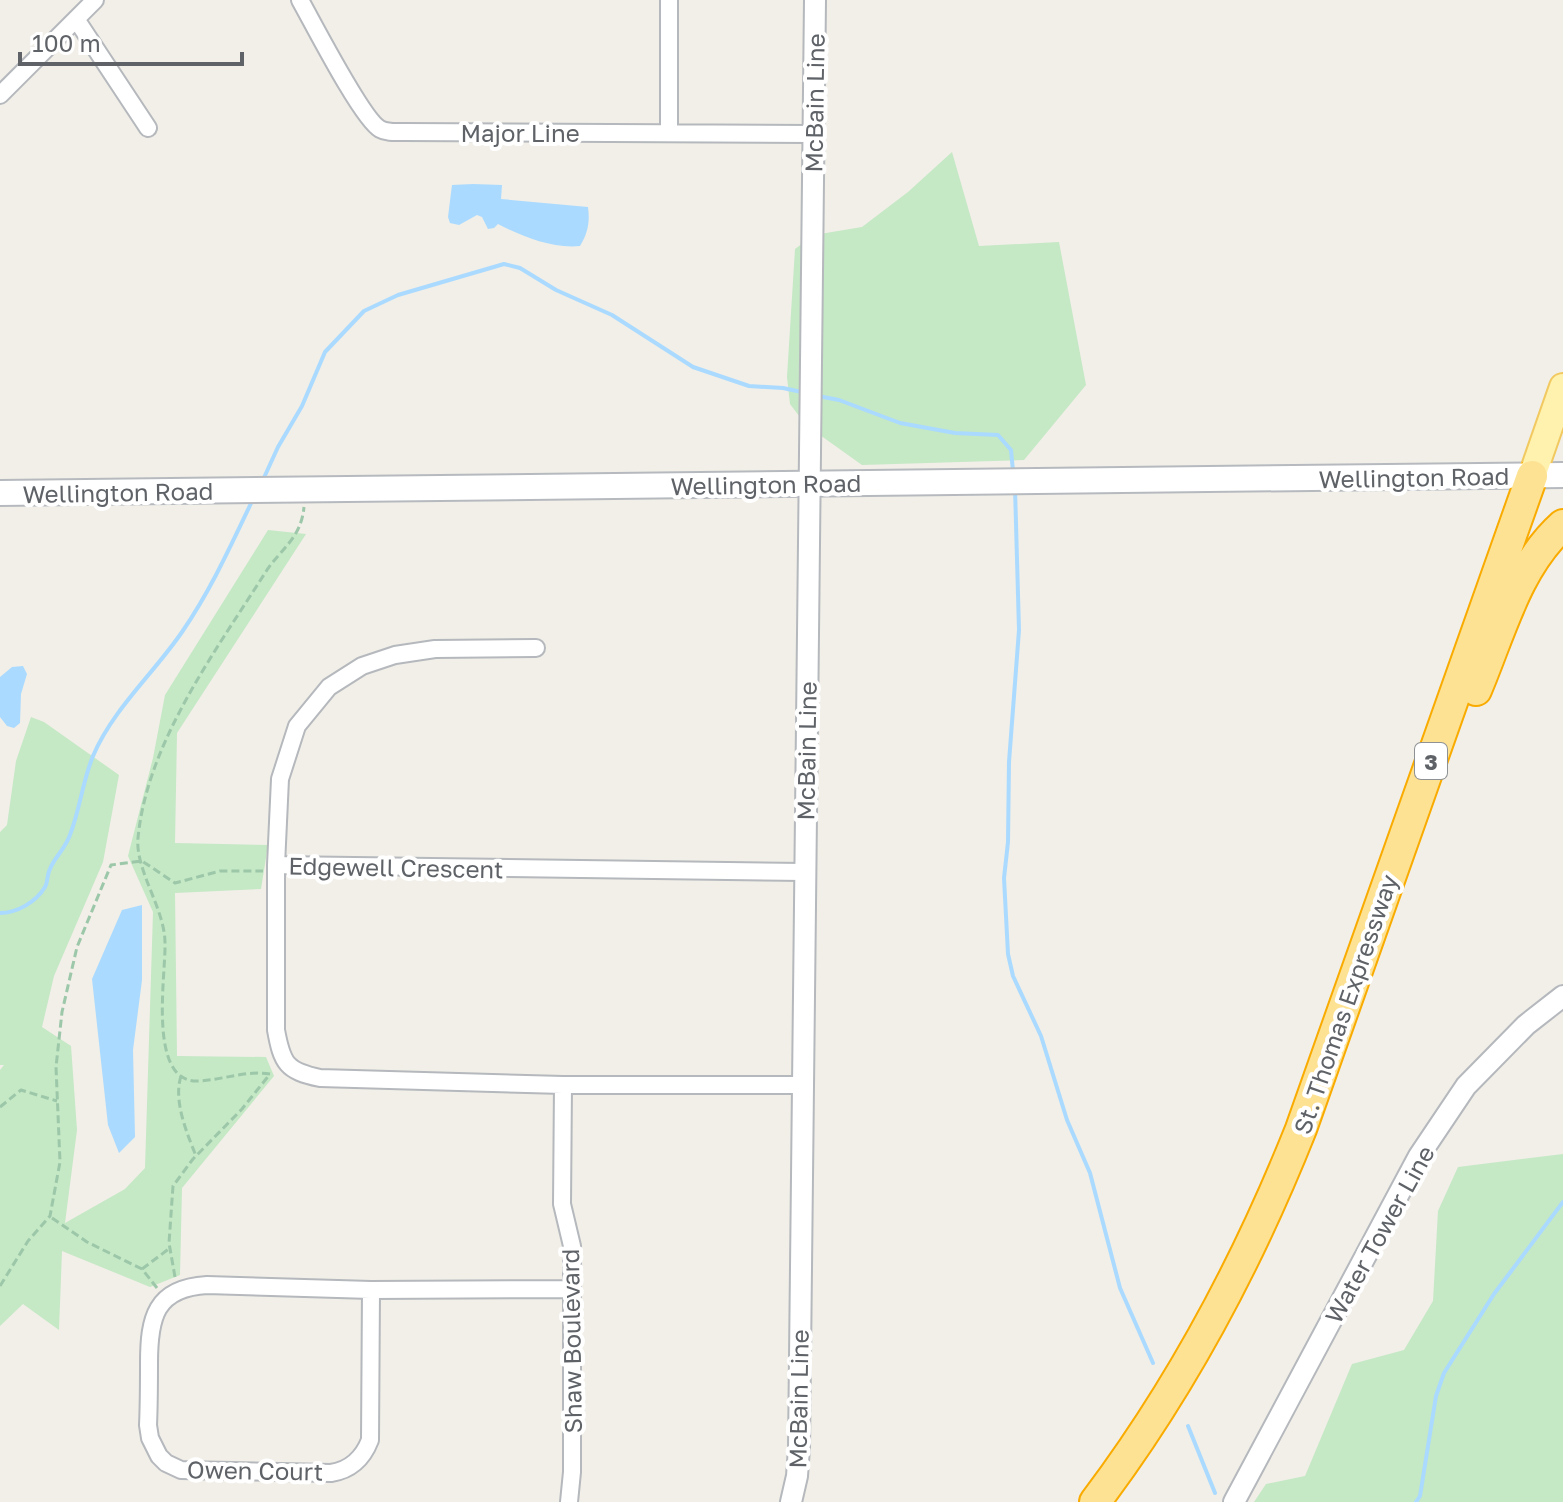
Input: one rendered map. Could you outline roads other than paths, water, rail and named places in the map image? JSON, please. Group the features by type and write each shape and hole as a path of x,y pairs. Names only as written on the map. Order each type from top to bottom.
{"highway":[{"name":"St. Thomas Expressway","path":"1095,1502 1180,1376 1249,1250 1301,1129 1532,476"},
{"path":"1330,1047 1526,570 1538,551 1563,525"}],"main road":[{"name":"3","path":"1532,476 1563,387"},
{"name":"Wellington Road","path":"0,493 1563,475"}],"street":[{"path":"0,95 95,0"},
{"name":"Major Line","path":"300,0 359,103 371,122 381,130 813,134"},
{"path":"669,0 669,132"},
{"name":"McBain Line","path":"791,1502 799,1448 815,0"},
{"path":"76,19 148,128"},
{"path":"276,868 280,779 297,726 329,687 362,666 395,655 435,649 536,648"},
{"name":"Edgewell Crescent","path":"563,1085 320,1078 288,1067 276,1030 276,868 804,872"},
{"name":"Water Tower Line","path":"1234,1502 1419,1156 1466,1086 1526,1025 1563,996"},
{"path":"563,1085 801,1085"},
{"name":"Shaw Boulevard","path":"563,1085 562,1204 572,1246 572,1472 569,1502"},
{"name":"Owen Court","path":"207,1285 371,1290 370,1440 356,1463 331,1473 181,1470 166,1463 154,1447 148,1425 151,1323 155,1313 171,1295 192,1286 207,1285"},
{"path":"371,1290 572,1289"}],"water":[{"path":"452,185 502,185 501,199 588,207 588,227 583,241 580,246 548,244 498,224 488,229 482,217 477,215 459,225 450,223"},
{"path":"23,666 27,674 21,694 20,723 14,728 7,726 0,717 0,677 12,667"},
{"path":"142,905 142,980 133,1050 135,1137 119,1153 108,1125 92,979 122,910"}],"waterway":[{"path":"262,482 302,406 325,352 364,311 398,295 504,264 520,268 556,290 612,315 693,367 749,386 806,393"},
{"path":"818,396 839,400 900,423 955,433 998,435 1011,450 1013,471"},
{"path":"1015,488 1019,630 1004,878 1008,954 1013,976 1041,1036 1067,1120 1090,1173 1120,1288 1153,1363"},
{"path":"0,913 26,906 45,887 52,864 69,838 90,765 101,739 193,616 254,497"},
{"path":"1416,1502 1420,1496 1436,1396 1444,1373 1494,1294 1563,1202"},
{"path":"1188,1426 1215,1493"}]}
